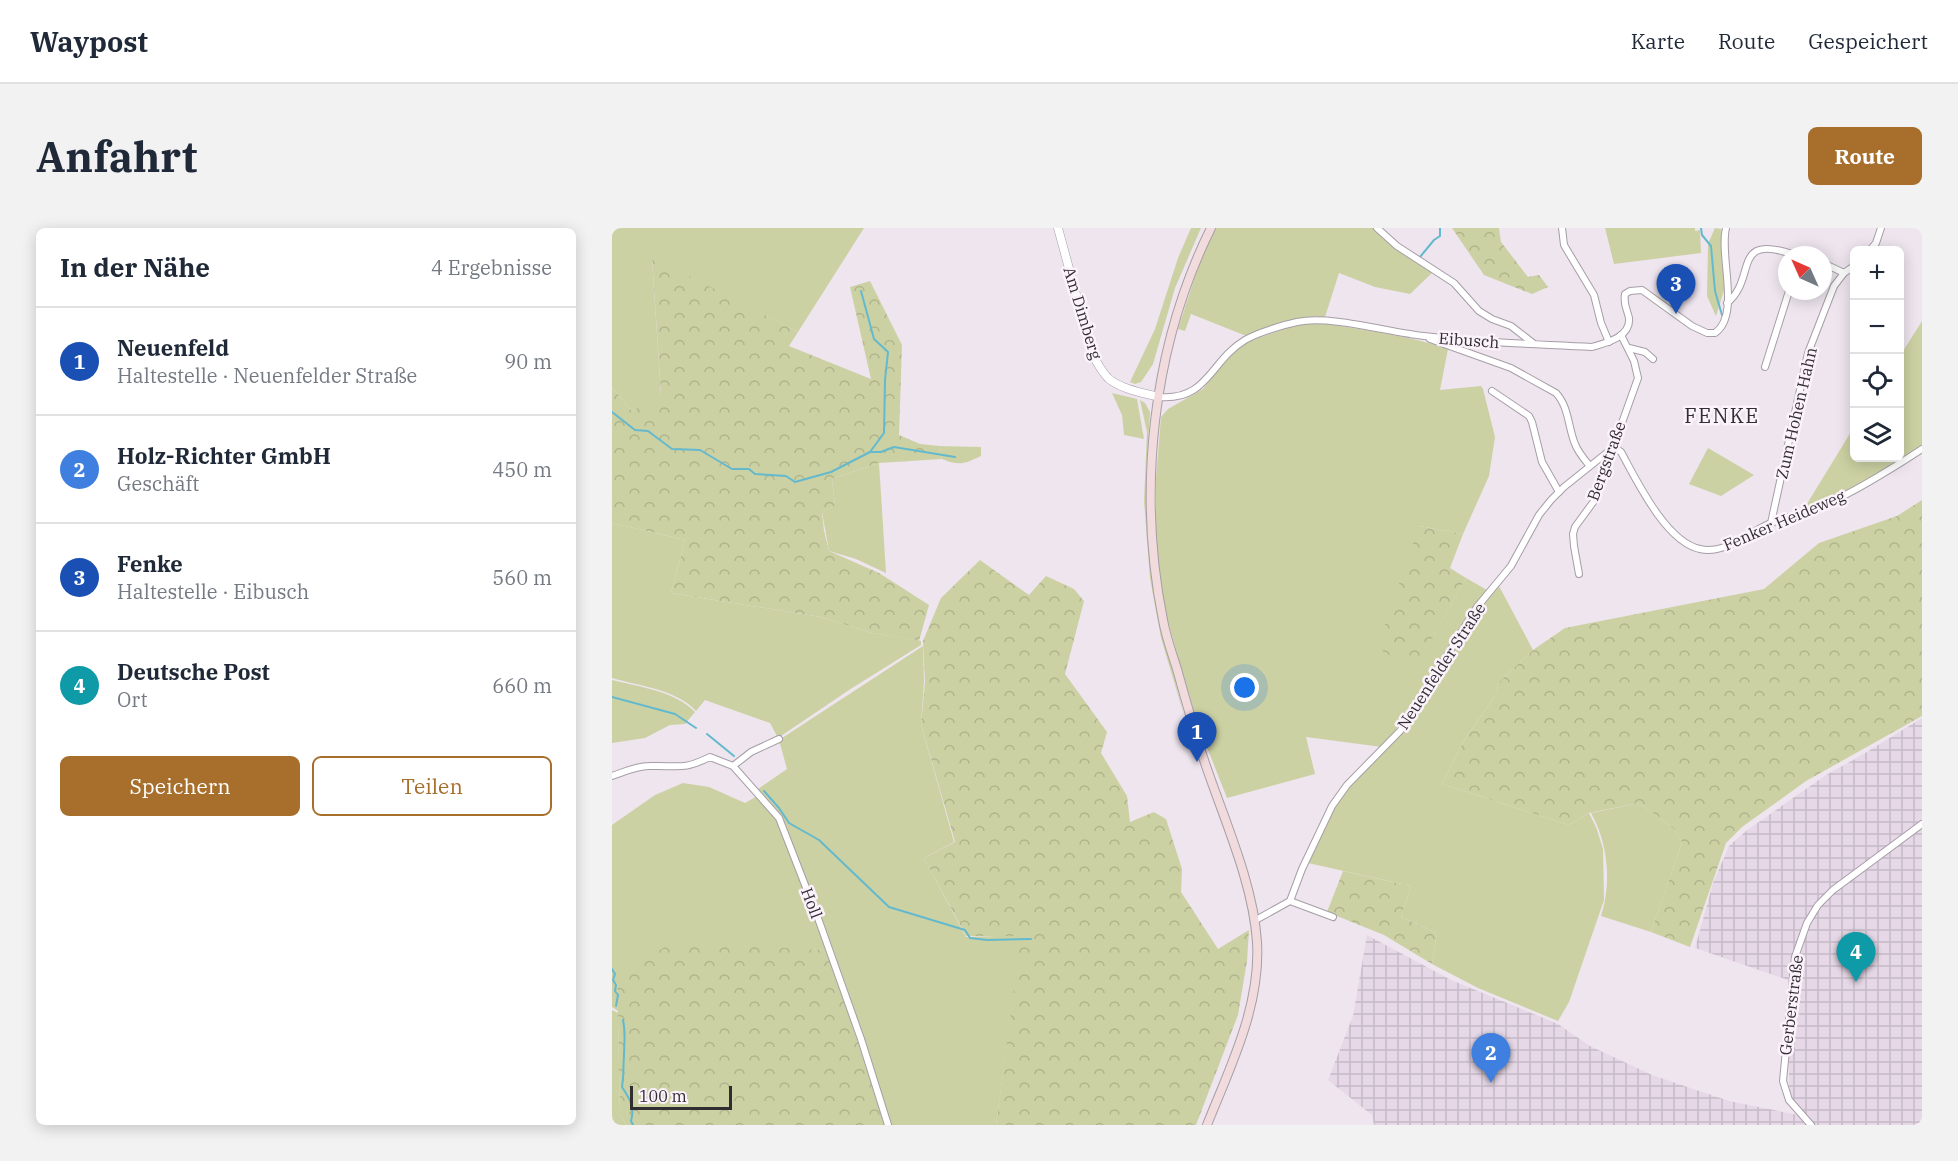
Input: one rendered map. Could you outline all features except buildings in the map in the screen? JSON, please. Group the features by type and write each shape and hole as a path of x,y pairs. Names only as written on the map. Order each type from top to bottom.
{"main road":[{"path":"1207,1125 1247,1023 1257,966 1257,942 1242,871 1202,755 1163,622 1152,555 1151,498 1159,397 1177,317 1192,271 1210,228"}],"street":[{"name":"Am Dimberg","path":"1058,228 1092,353 1100,368 1109,379 1159,397"},
{"path":"1377,228 1396,246 1454,283 1479,311 1511,326 1533,344"},
{"path":"1562,228 1564,245 1594,296 1601,323 1610,342"},
{"path":"1621,335 1628,326 1629,318 1623,302 1625,294 1642,290 1692,326 1707,333 1715,333 1723,327 1727,314 1723,238 1726,228"},
{"path":"1873,246 1881,228"},
{"path":"1727,303 1735,297 1747,262 1754,252 1765,248 1778,249"},
{"path":"1832,267 1844,273"},
{"name":"Zum Hohen Hahn","path":"1771,523 1808,353 1834,286 1850,269"},
{"path":"1765,367 1786,300"},
{"name":"Eibusch","path":"1159,397 1170,398 1200,387 1226,355 1246,339 1298,322 1324,320 1427,337 1592,347 1610,342 1621,335"},
{"name":"Bergstraße","path":"1579,574 1574,546 1575,527 1594,501 1608,457 1614,447 1616,434 1638,378 1629,348 1621,335"},
{"path":"1427,337 1511,368 1556,393 1566,412 1575,444 1589,465"},
{"path":"1629,348 1645,352 1653,359"},
{"path":"1492,391 1529,416 1542,462 1559,492"},
{"name":"Fenker Heideweg","path":"1614,447 1621,452 1663,522 1682,540 1698,549 1712,550 1731,544 1771,523 1821,507 1856,490 1922,449"},
{"name":"Neuenfelder Straße","path":"1290,901 1302,869 1332,806 1347,786 1400,731 1477,608 1511,566 1539,515 1559,492 1589,465 1614,447"},
{"path":"612,776 634,768 648,766 676,768 691,766 710,757 733,766 751,752 779,739"},
{"name":"Holl","path":"733,766 779,818 866,1053 888,1125"},
{"name":"Gerberstraße","path":"1811,1125 1789,1100 1783,1081 1795,957 1806,923 1818,905 1833,890 1922,824"},
{"path":"1254,921 1290,901 1333,917"}],"shaded area":[{"path":"1922,718 1922,1125 1374,1125 1372,1115 1328,1080 1353,1016 1367,935 1451,980 1558,1024 1590,1046 1652,1075 1729,1101 1798,1115 1789,1088 1789,1047 1794,982 1695,948 1713,883 1729,846 1746,831 1826,775"}],"green space":[{"path":"612,228 864,228 798,332 652,258 661,396 632,411 612,387"},
{"path":"1191,228 1201,228 1175,288 1153,364 1141,382 1135,384 1130,382 1155,329 1178,258"},
{"path":"1216,228 1375,228 1433,272 1410,294 1375,287 1339,273 1325,317 1298,320 1249,337 1191,314 1185,331 1178,329 1204,249"},
{"path":"1452,228 1499,228 1501,242 1528,277 1539,275 1548,287 1532,294 1484,275"},
{"path":"1605,228 1695,228 1695,231 1700,230 1701,253 1614,264"},
{"path":"1715,228 1721,229 1725,287 1716,316 1707,296 1708,244"},
{"path":"652,257 798,332 789,346 871,379 850,287 870,281 902,345 899,435 920,444 940,446 942,459 879,463 832,479 835,506 822,512 824,531 829,551 879,573 929,605 919,641 872,633 821,617 671,593 685,540 612,523 612,387 632,411 661,395"},
{"path":"1922,321 1922,448 1904,459 1904,354 1904,350"},
{"path":"1324,323 1402,337 1448,349 1440,390 1481,386 1483,389 1495,437 1489,476 1463,534 1419,526 1415,669 1466,578 1487,590 1460,628 1406,717 1382,747 1306,737 1315,774 1227,798 1197,722 1164,608 1156,555 1156,478 1161,417 1168,409 1203,389 1227,357 1247,342 1298,324"},
{"path":"1112,393 1137,399 1144,439 1124,435 1122,415"},
{"path":"1140,400 1145,403 1150,412 1146,475 1150,559 1168,654 1186,722 1161,638 1150,578 1144,501 1147,432"},
{"path":"1850,434 1850,462 1899,462 1849,492 1802,512"},
{"path":"940,446 981,447 981,456 966,462 953,463 942,459"},
{"path":"1708,448 1754,475 1721,496 1689,484"},
{"path":"879,463 886,573 856,559 829,551 822,512 835,506 832,479"},
{"path":"1922,500 1922,716 1806,781 1742,827 1726,843 1690,947 1651,932 1682,842 1673,828 1639,803 1589,813 1569,825 1442,784 1463,742 1497,693 1498,683 1533,650 1565,628 1764,589 1819,543 1897,516"},
{"path":"612,523 685,540 671,593 821,617 872,633 921,641 921,645 778,738 770,723 705,700 696,711 668,693 612,678"},
{"path":"1419,526 1463,534 1450,568 1466,578 1415,670 1377,648"},
{"path":"980,560 1029,595 1046,576 1074,589 1084,601 1065,674 1107,732 1101,753 1127,796 1130,822 1154,812 1166,819 1182,869 1181,892 1218,949 1249,930 1247,961 1238,1015 1196,1125 996,1125 1021,936 966,936 924,858 955,842 921,724 925,682 923,641 941,598"},
{"path":"1499,586 1533,650 1498,683 1497,693 1463,742 1442,784 1569,825 1589,813 1596,827 1603,849 1604,900 1569,1002 1558,1021 1478,988 1432,964 1437,933 1401,917 1411,886 1308,863 1332,811 1351,785 1394,742 1477,611"},
{"path":"923,646 924,682 921,724 954,842 924,858 966,937 1022,935 996,1125 891,1125 834,952 782,817 758,789 787,769 779,740"},
{"path":"612,680 667,694 695,712 685,724 670,725 645,738 612,743"},
{"path":"683,783 709,787 745,803 759,795 779,825 828,950 758,948 617,977 618,1011 612,1007 612,825 655,795"},
{"path":"1639,803 1673,828 1682,842 1651,932 1601,916 1606,890 1607,863 1601,837 1591,813"},
{"path":"1343,871 1411,886 1401,917 1437,933 1432,964 1384,935 1327,912"},
{"path":"671,943 828,950 885,1125 627,1125 620,1115 617,977"},
{"path":"612,1010 618,1013 620,1115 627,1125 612,1125"}],"waterway":[{"path":"1420,257 1440,236 1440,228"},
{"path":"1701,228 1702,235 1711,246 1715,291 1722,315"},
{"path":"612,412 635,430 648,431 672,449 700,450 732,469 749,469 755,474 786,476 795,482 831,472 870,452 884,433 888,352 874,339 861,291"},
{"path":"870,452 881,452 894,447 955,457"},
{"path":"612,697 675,714 696,728"},
{"path":"707,734 734,756"},
{"path":"764,791 789,823 819,840 889,907 965,930 970,938 1031,939"},
{"path":"612,969 615,974 613,980 616,985 615,991 618,995 616,1006"},
{"path":"623,1020 625,1038 622,1087 631,1103 633,1125"}],"place":[{"name":"Fenke","path":"1676,314"},
{"name":"Neuenfeld","path":"1197,762"},
{"name":"Deutsche Post","path":"1856,982"},
{"name":"Holz-Richter GmbH","path":"1491,1083"}],"district":[{"name":"FENKE","path":"1722,415"}]}
